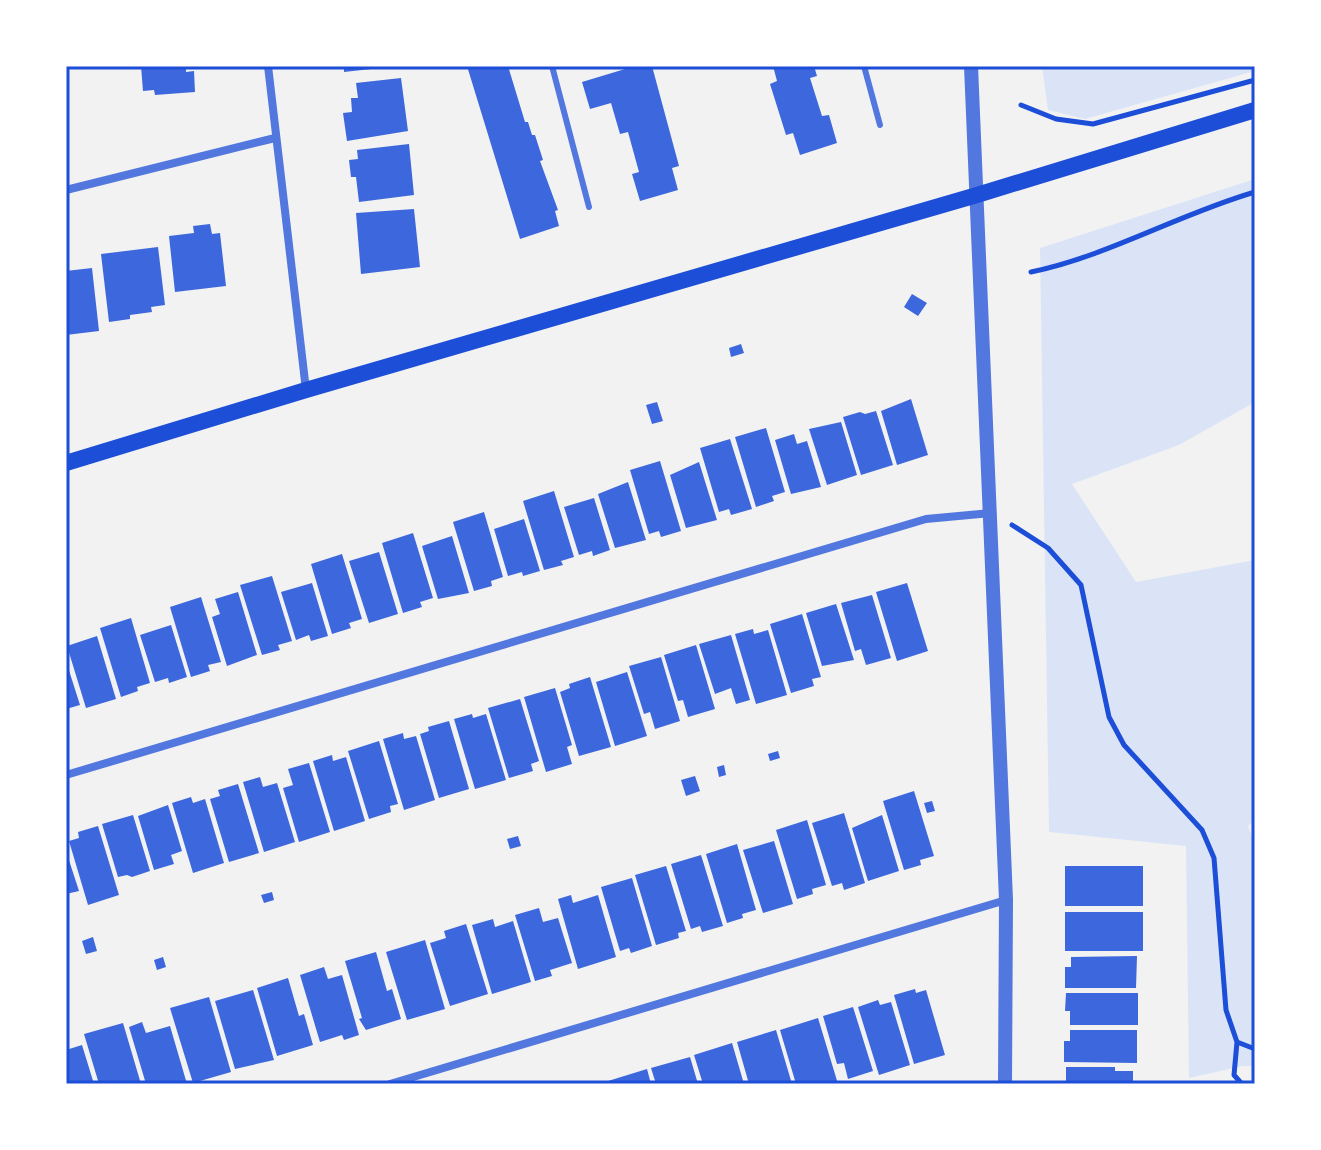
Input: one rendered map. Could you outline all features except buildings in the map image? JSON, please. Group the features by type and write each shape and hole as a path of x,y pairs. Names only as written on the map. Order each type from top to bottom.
{"main road":[{"path":"66,463 1255,110"}],"street":[{"path":"268,66 306,390"},
{"path":"971,66 1006,900 1005,1084"},
{"path":"66,190 275,138"},
{"path":"66,775 926,519 991,513"},
{"path":"390,1084 1006,900"}],"lane":[{"path":"552,66 589,207"},
{"path":"864,66 880,125"}],"path":[{"path":"1021,105 1056,119 1093,124 1255,80"},
{"path":"1031,272 1068,264 1176,218 1255,192"},
{"path":"991,513 1048,548 1081,585 1109,717 1124,745 1202,830 1214,858 1226,1010 1237,1042 1234,1075 1242,1084"},
{"path":"1237,1042 1255,1049"}],"shaded area":[{"path":"1042,66 1255,66 1255,71 1085,119 1048,110"},
{"path":"1255,179 1255,402 1179,445 1072,484 1136,582 1255,560 1255,819 1248,826 1255,844 1255,1066 1189,1078 1186,846 1049,832 1040,248"}]}
